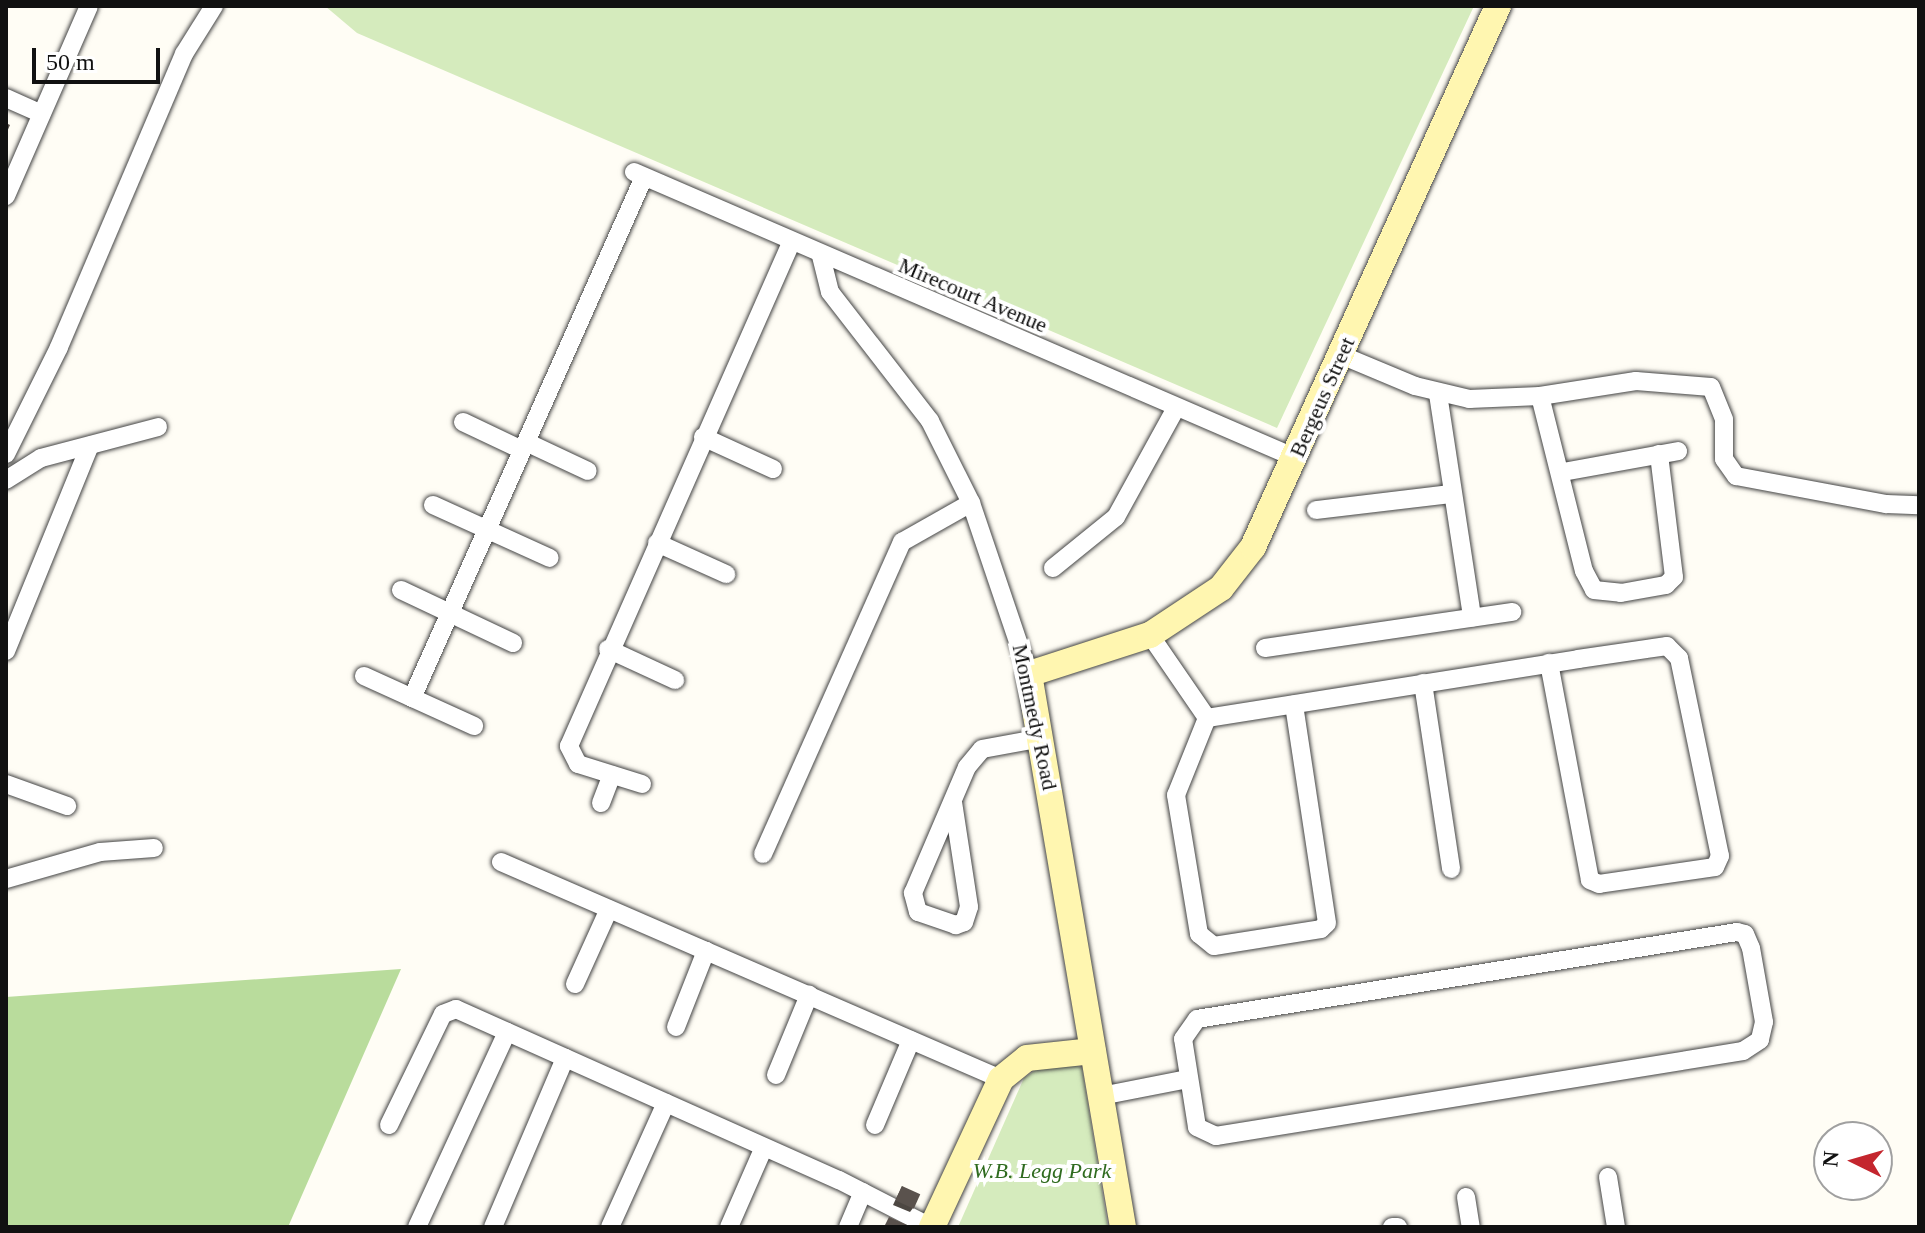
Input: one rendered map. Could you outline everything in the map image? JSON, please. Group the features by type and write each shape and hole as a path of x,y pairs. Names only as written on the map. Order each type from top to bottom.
{"street":[{"path":"6,196 89,6"},
{"path":"6,454 59,347 184,54 214,6"},
{"name":"Bergeus Street","path":"1029,674 1150,635 1221,588 1253,547 1296,458 1498,6"},
{"path":"6,98 42,114"},
{"name":"Mirecourt Avenue","path":"524,446 639,174 821,256 1296,458"},
{"path":"642,784 578,764 569,752 608,649 791,243"},
{"name":"Montmedy Road","path":"821,256 830,292 930,421 971,503 1029,674 1123,1227"},
{"path":"1341,355 1438,394 1496,400 1636,381 1711,387 1724,420 1724,459 1736,476 1875,502 1919,505"},
{"path":"1438,394 1450,494 1472,617"},
{"path":"1540,396 1563,472 1589,583 1602,593 1666,585 1674,577 1668,452 1563,472"},
{"path":"1053,568 1116,517 1176,408"},
{"path":"463,422 588,471"},
{"path":"6,480 33,461 158,427"},
{"path":"703,437 773,469"},
{"path":"6,651 90,445"},
{"path":"412,698 524,446"},
{"path":"1316,510 1450,494"},
{"path":"763,854 902,542 971,503"},
{"path":"433,505 550,558"},
{"path":"657,543 726,574"},
{"path":"401,590 513,643"},
{"path":"1265,648 1512,612"},
{"path":"1150,635 1207,718"},
{"path":"1207,718 1423,683 1549,663 1663,645 1675,652 1720,856 1715,867 1599,884 1590,880 1549,663"},
{"path":"608,649 675,680"},
{"path":"364,676 474,726"},
{"path":"1423,683 1451,869"},
{"path":"1207,718 1176,795 1199,934 1214,946 1321,929 1327,923 1294,704"},
{"path":"953,802 969,907 964,922 956,925 918,912 913,893 972,756 982,749 1042,738"},
{"path":"601,803 612,775"},
{"path":"6,784 67,806"},
{"path":"6,879 100,852 154,848"},
{"path":"501,862 1001,1079"},
{"path":"575,984 609,909"},
{"path":"1732,932 1748,939 1764,1022 1760,1040 1743,1051 1216,1136 1197,1127 1188,1079 1183,1039 1192,1022 1201,1018 1732,932"},
{"path":"676,1027 706,951"},
{"path":"776,1075 809,995"},
{"path":"389,1125 443,1014 505,1036 932,1227 1001,1079 1027,1058 1093,1051"},
{"path":"417,1227 505,1036"},
{"path":"875,1125 911,1040"},
{"path":"493,1227 563,1062"},
{"path":"1101,1096 1188,1079"},
{"path":"610,1227 664,1107"},
{"path":"729,1227 763,1151"},
{"path":"1608,1177 1616,1227"},
{"path":"848,1227 861,1197"},
{"path":"861,1197 910,1227"},
{"path":"1466,1197 1471,1227"}],"green space":[{"path":"325,6 1474,6 1277,428 357,33"},
{"path":"401,969 288,1227 6,1227 6,997"},
{"name":"W.B. Legg Park","path":"1066,1061 1082,1068 1108,1227 958,1227 1024,1078 1046,1063"}],"building":[{"path":"902,1186 920,1194 914,1209 895,1201"},
{"path":"889,1217 907,1225 906,1227 884,1227"}]}
